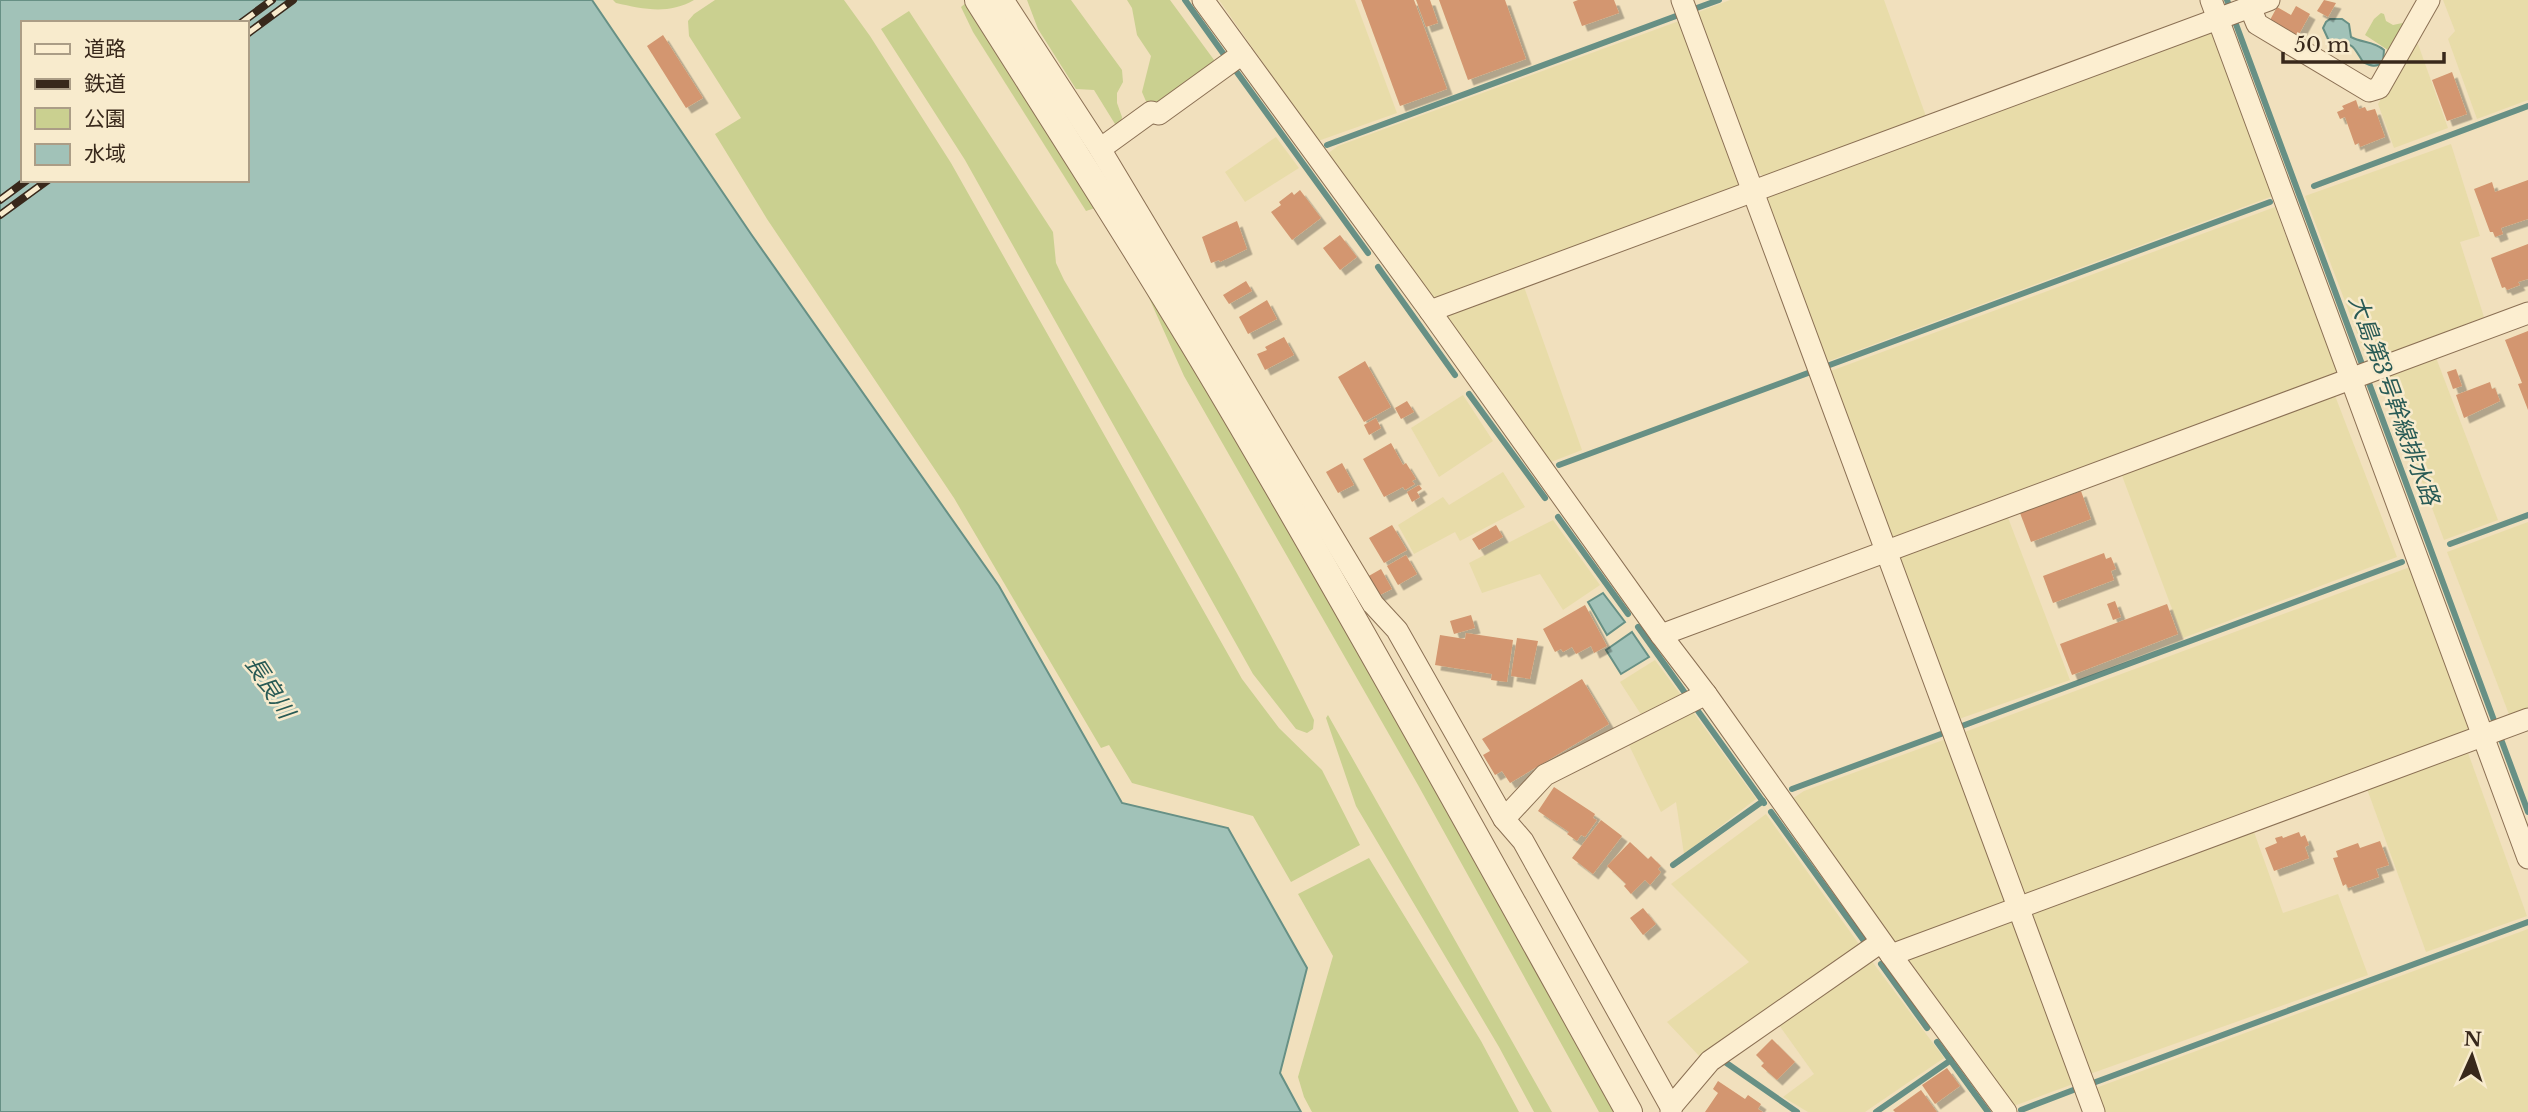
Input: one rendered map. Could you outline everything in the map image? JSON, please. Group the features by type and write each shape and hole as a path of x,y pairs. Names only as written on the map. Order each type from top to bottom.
{"street":[{"path":"978,0 1127,236 1240,422 1448,785 1629,1112"},
{"path":"1003,0 1100,149 1373,604 1396,630 1504,819 1523,841 1671,1109 1710,1061 1886,948 2018,908 2502,729"},
{"path":"1203,0 2006,1112"},
{"path":"1682,0 2094,1112"},
{"path":"2236,8 2257,24 2369,91 2379,88 2429,0"},
{"path":"1430,311 2236,8"},
{"path":"2236,8 2362,375 2502,729 2528,858"},
{"path":"1100,149 1151,112 1159,114 1242,54"},
{"path":"1661,635 2528,313"},
{"path":"1504,819 1545,775 1706,694"}],"shaded area":[{"path":"1219,0 1355,0 1397,113 1318,141"},
{"path":"1730,0 1884,0 1927,119 1765,177 1755,171 1696,13"},
{"path":"2443,0 2528,0 2528,100 2477,119 2448,39 2455,31"},
{"path":"1679,21 1739,187 1436,301 1327,154 1338,146"},
{"path":"2211,31 2273,196 1826,362 1764,196"},
{"path":"2418,44 2448,128 2394,148 2378,104 2413,45"},
{"path":"1276,137 1299,168 1245,202 1225,172"},
{"path":"2451,144 2480,236 2460,242 2484,317 2368,362 2305,196"},
{"path":"2275,207 2337,372 1890,538 1828,372"},
{"path":"1523,284 1582,450 1551,462 1444,318 1452,311"},
{"path":"2435,355 2498,520 2444,540 2382,375"},
{"path":"2334,393 2397,557 2183,638 2121,473"},
{"path":"1463,395 1493,441 1439,477 1411,428"},
{"path":"1503,472 1525,507 1460,541 1455,532 1414,554 1398,525 1443,497 1449,505"},
{"path":"2007,515 2070,680 1956,720 1898,554"},
{"path":"1553,520 1600,585 1563,610 1540,574 1482,593 1469,563"},
{"path":"2528,522 2528,710 2510,717 2447,552"},
{"path":"2410,567 2471,732 2026,897 2022,895 1962,733"},
{"path":"1655,660 1683,698 1644,719 1620,682"},
{"path":"1693,712 1756,799 1684,854 1676,802 1661,812 1628,743"},
{"path":"1946,739 2005,903 1896,944 1792,799 1804,791"},
{"path":"2467,750 2527,916 2426,952 2366,786"},
{"path":"1766,814 1861,947 1702,1059 1667,1022 1749,962 1671,884"},
{"path":"2254,832 2283,913 2338,894 2368,975 2087,1075 2030,915 2032,911"},
{"path":"2011,918 2073,1084 2014,1106 1907,957"},
{"path":"2528,929 2528,1112 2102,1112 2093,1089"},
{"path":"1871,960 1944,1058 1865,1112 1808,1112 1783,1097 1814,1074 1779,1025"}],"green space":[{"path":"613,0 694,0 675,8 655,9 616,3"},
{"path":"715,0 844,0 951,163 1242,679 1279,728 1322,770 1360,845 1291,882 1253,816 1132,783 1109,745 1101,748 954,498 767,219 715,134 741,118 689,36 688,21"},
{"path":"1027,0 1071,0 1122,70 1123,82 1117,93 1121,124 1115,124 1094,90 1076,89 1038,29"},
{"path":"1127,0 1170,0 1217,64 1159,106 1155,102 1148,106 1142,92 1151,56 1137,35 1132,8"},
{"path":"967,2 1095,208 1086,211 973,32 961,7"},
{"path":"909,11 1053,232 1056,263 1064,280 1194,498 1286,664 1314,720 1313,729 1307,733 1296,729 1253,674 965,160 881,29"},
{"path":"2381,13 2386,21 2393,25 2407,22 2391,52 2365,35 2374,19"},
{"path":"1142,282 1198,371 1432,779 1617,1112 1599,1112 1418,785 1184,376"},
{"path":"1328,715 1552,1112 1534,1112 1499,1047 1356,806 1326,718"},
{"path":"1369,858 1481,1041 1519,1112 1312,1112 1298,1077 1333,956 1298,894"}],"water":[{"name":"長良川","path":"0,0 592,0 751,234 999,586 1122,803 1228,828 1307,968 1280,1073 1301,1112 0,1112"},
{"path":"2330,19 2342,19 2349,24 2351,37 2384,50 2383,62 2376,66 2369,65 2363,62 2350,45 2329,41 2323,28"},
{"path":"1603,593 1625,622 1607,635 1588,602"},
{"path":"1632,632 1649,657 1621,674 1606,650"}],"building":[{"path":"1361,0 1414,0 1447,89 1400,106"},
{"path":"1416,0 1430,0 1438,23 1426,27"},
{"path":"1439,0 1505,0 1526,59 1468,80"},
{"path":"1614,0 1619,13 1582,26 1573,2"},
{"path":"2324,0 2336,3 2328,17 2317,11"},
{"path":"2296,6 2310,14 2298,36 2270,20 2277,7 2291,15"},
{"path":"663,35 703,98 686,108 647,46"},
{"path":"2452,72 2467,114 2447,121 2432,80"},
{"path":"2356,100 2359,109 2375,109 2385,137 2360,147 2359,143 2355,145 2345,117 2340,119 2337,112 2344,109 2342,106"},
{"path":"2528,180 2528,219 2501,228 2503,234 2495,237 2493,232 2490,232 2474,189 2492,182 2495,192"},
{"path":"1300,190 1321,218 1292,240 1271,212 1292,192 1294,195"},
{"path":"1237,221 1247,249 1220,262 1211,263 1202,237"},
{"path":"1340,235 1357,257 1340,270 1323,248"},
{"path":"2528,244 2528,279 2507,290 2502,288 2491,258"},
{"path":"1246,281 1252,291 1229,304 1223,295"},
{"path":"1267,300 1277,319 1248,334 1239,317"},
{"path":"2528,331 2528,410 2518,384 2522,383 2505,340"},
{"path":"1284,337 1294,355 1265,370 1257,354"},
{"path":"1365,361 1391,407 1364,422 1338,377"},
{"path":"2456,369 2462,386 2453,389 2447,372"},
{"path":"2490,382 2500,401 2464,418 2456,395"},
{"path":"1407,401 1414,412 1401,419 1395,408"},
{"path":"1376,418 1381,428 1369,435 1364,425"},
{"path":"1391,443 1403,465 1406,463 1416,479 1412,481 1415,484 1405,490 1403,487 1384,497 1363,459"},
{"path":"1342,463 1354,485 1338,493 1326,472"},
{"path":"1419,485 1422,489 1417,492 1420,497 1412,502 1407,492"},
{"path":"2081,491 2091,519 2031,542 2020,513"},
{"path":"1392,525 1407,550 1384,563 1369,538"},
{"path":"1496,525 1503,537 1479,550 1472,539"},
{"path":"2104,553 2106,559 2111,557 2116,569 2111,571 2114,580 2053,603 2043,576"},
{"path":"1406,555 1417,574 1398,585 1387,566"},
{"path":"1381,569 1392,589 1378,596 1367,577"},
{"path":"2115,601 2121,617 2113,620 2107,604"},
{"path":"2167,604 2178,634 2072,675 2060,644"},
{"path":"1585,605 1607,646 1594,653 1591,646 1576,654 1572,647 1563,652 1561,649 1555,652 1543,629"},
{"path":"1471,615 1475,628 1454,634 1450,621"},
{"path":"1466,633 1513,640 1507,682 1491,680 1492,674 1435,665 1440,635 1465,639"},
{"path":"1517,638 1538,641 1530,679 1511,676"},
{"path":"1582,679 1609,724 1510,783 1502,771 1495,775 1483,755 1490,751 1482,739"},
{"path":"1554,787 1595,814 1593,818 1597,820 1585,837 1581,835 1577,841 1567,834 1569,832 1538,811"},
{"path":"1601,820 1622,836 1593,874 1572,858"},
{"path":"2299,832 2301,837 2305,835 2309,845 2305,847 2309,858 2274,871 2265,848 2277,843 2275,838"},
{"path":"2380,841 2389,865 2376,869 2379,877 2348,888 2346,884 2343,886 2333,858 2338,857 2336,851 2358,843 2360,848"},
{"path":"1630,842 1648,859 1651,856 1661,866 1658,869 1661,872 1650,885 1645,880 1631,894 1624,886 1626,884 1607,866"},
{"path":"1643,908 1656,924 1643,935 1630,918"},
{"path":"1772,1039 1795,1062 1777,1080 1761,1066 1764,1063 1756,1055"},
{"path":"1947,1068 1960,1086 1935,1104 1922,1085"},
{"path":"1718,1081 1745,1099 1748,1095 1761,1104 1758,1109 1763,1112 1705,1112 1718,1093 1713,1089"},
{"path":"1921,1090 1937,1112 1893,1110"}],"waterway":[{"path":"1185,0 1225,56"},
{"path":"1694,9 1719,0"},
{"name":"大島第3号幹線排水路","path":"2227,0 2528,812"},
{"path":"1327,145 1676,16"},
{"path":"1236,71 1368,253"},
{"path":"2314,186 2528,106"},
{"path":"1827,366 2270,202"},
{"path":"1378,267 1455,375"},
{"path":"1559,465 1808,373"},
{"path":"1469,394 1545,498"},
{"path":"2450,544 2528,515"},
{"path":"1558,517 1628,614"},
{"path":"1962,726 2402,562"},
{"path":"1638,627 1685,693"},
{"path":"1698,711 1764,803"},
{"path":"1792,789 1941,734"},
{"path":"1673,865 1763,801"},
{"path":"1771,812 1864,941"},
{"path":"2093,1083 2528,922"},
{"path":"1881,964 1927,1028"},
{"path":"1937,1042 1988,1112"},
{"path":"1876,1112 1951,1060"},
{"path":"1725,1062 1797,1112"},
{"path":"2021,1110 2076,1089"}],"railway":[{"path":"244,21 272,0"},
{"path":"248,33 293,0"},
{"path":"0,200 24,182"},
{"path":"0,215 45,182"}]}
